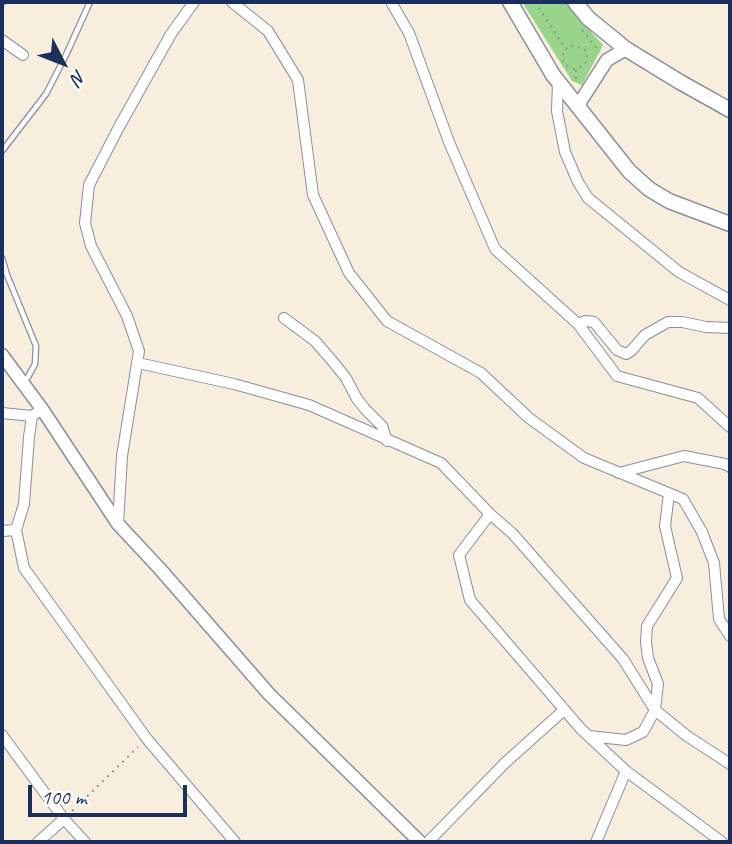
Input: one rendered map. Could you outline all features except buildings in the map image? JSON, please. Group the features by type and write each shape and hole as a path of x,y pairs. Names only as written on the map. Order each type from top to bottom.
{"main road":[{"path":"510,2 558,82 629,171 649,189 669,201 730,224"},
{"path":"575,2 588,18 626,49 730,110"}],"street":[{"path":"118,524 122,456 139,351 127,316 91,246 85,223 89,185 172,33 194,2"},
{"path":"232,2 268,31 298,80 313,194 349,273 387,321 481,373 529,418 584,458 683,499 702,532 714,563 719,619 730,636"},
{"path":"391,2 409,33 449,142 495,249 578,324 617,376 698,398 730,427"},
{"path":"2,40 23,55"},
{"path":"577,107 607,60 626,49"},
{"path":"558,82 557,111 565,152 578,183 589,198 679,272 730,300"},
{"path":"284,318 315,341 334,363 366,411 382,426 387,441"},
{"path":"578,324 585,321 594,322 617,349 626,354 645,335 668,322 730,328"},
{"path":"2,355 23,383 37,412 118,524 269,694 420,842"},
{"path":"138,363 309,405 442,463 490,514 512,533 623,659 655,710 687,736 730,764"},
{"path":"2,413 37,412"},
{"path":"37,412 29,438 24,504 16,530 24,568 147,739 234,842"},
{"path":"618,473 684,456 730,467"},
{"path":"589,736 626,740 643,732 655,710 658,684 648,658 646,626 677,578 665,526 669,494"},
{"path":"490,514 458,555 470,600 589,736 626,771 722,842"},
{"path":"2,531 16,530"},
{"path":"428,842 506,762 564,710"},
{"path":"2,735 85,842"},
{"path":"596,842 626,771"},
{"path":"38,842 64,818"}],"lane":[{"path":"2,151 46,94 90,2"},
{"path":"2,258 36,346 35,364 23,383"}],"path":[{"path":"535,2 565,49"},
{"path":"572,46 583,48 587,52 587,61 576,69 569,68 564,64 565,49 572,46"},
{"path":"64,818 147,739"}],"green space":[{"path":"522,2 566,2 603,45 582,85 572,81"}]}
